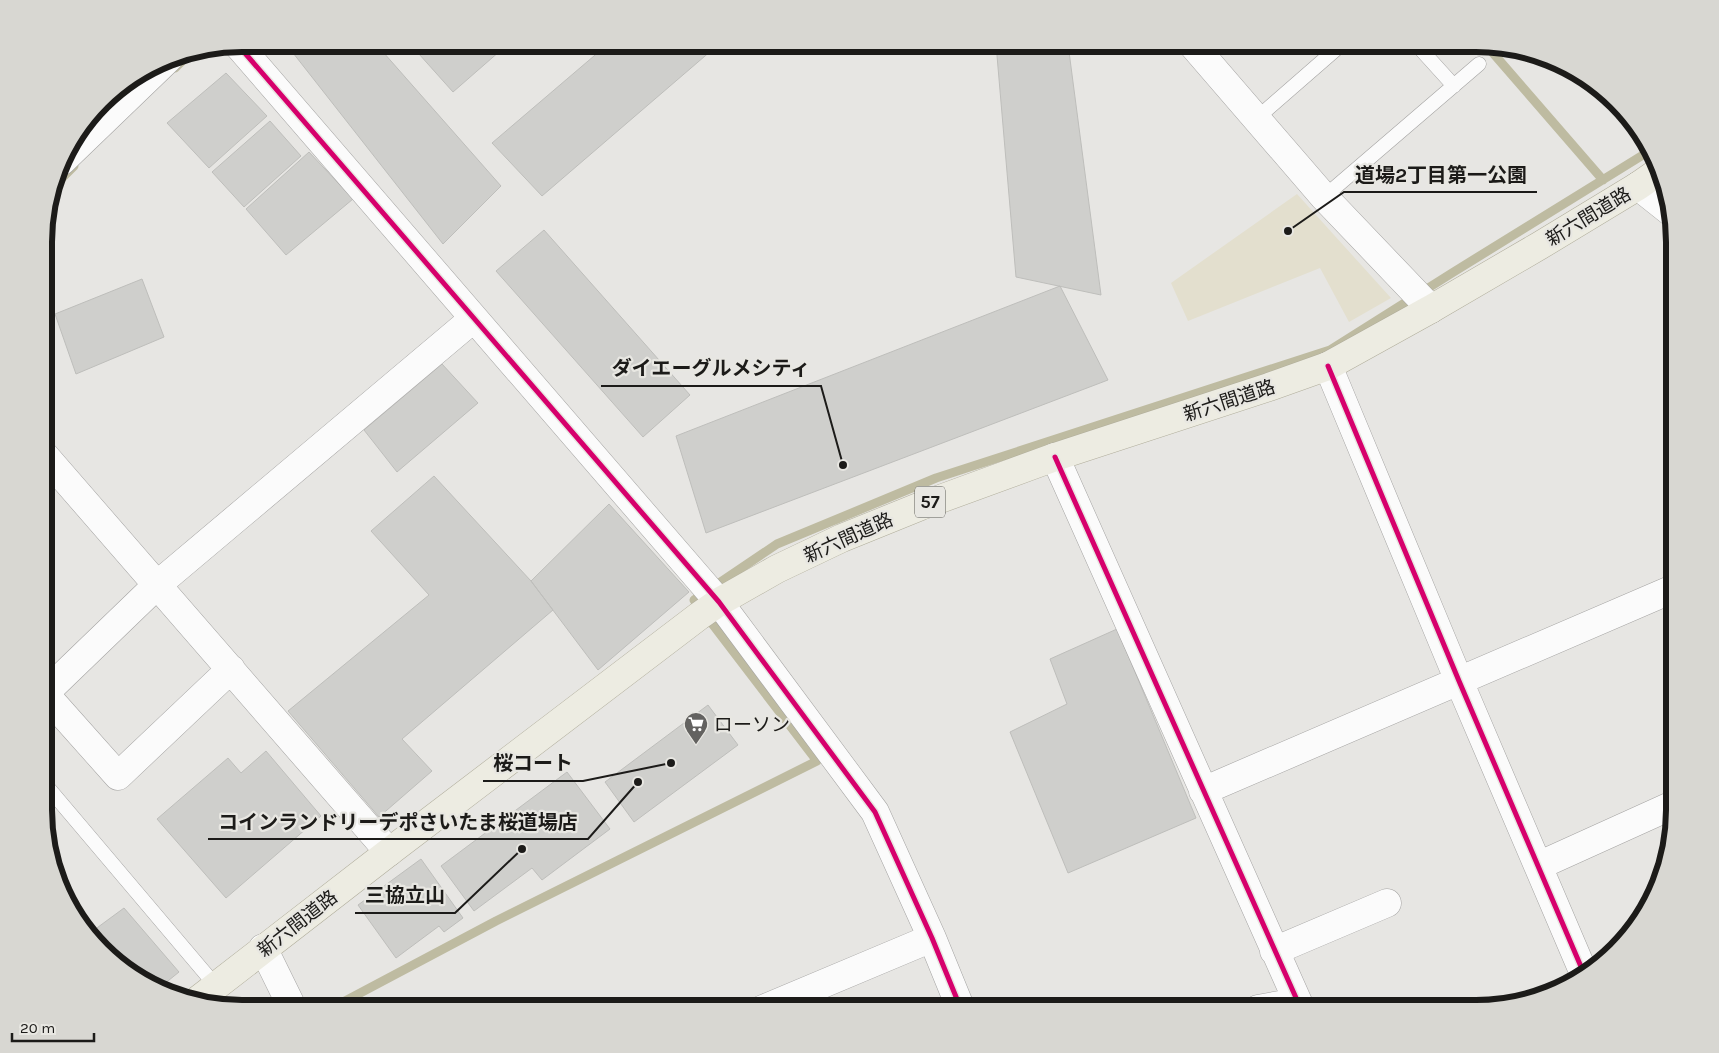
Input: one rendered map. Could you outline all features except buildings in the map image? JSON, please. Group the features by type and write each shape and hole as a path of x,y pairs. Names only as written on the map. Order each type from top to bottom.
{"main road":[{"name":"新六間道路","path":"203,996 263,948 719,602 777,569 842,538 921,506 1055,457 1328,366 1430,309 1654,175"}],"street":[{"path":"245,52 719,602 874,812 932,938 958,1001"},
{"path":"1199,52 1324,197 1430,309"},
{"path":"80,144 150,76"},
{"path":"1638,186 1663,206"},
{"path":"53,685 157,585 474,319"},
{"path":"1328,366 1459,681 1582,969"},
{"path":"1055,457 1297,1001"},
{"path":"53,465 389,852"},
{"path":"1203,791 1666,592"},
{"path":"53,702 118,776 231,669"},
{"path":"1538,866 1666,808"},
{"path":"1274,951 1387,902"},
{"path":"782,1001 932,938"},
{"path":"263,948 289,1001"}],"lane":[{"path":"1256,119 1333,52"},
{"path":"1423,52 1454,86"},
{"path":"1324,197 1479,64"},
{"path":"53,793 216,986"}],"shaded area":[{"path":"1297,194 1391,298 1349,322 1320,268 1188,321 1171,283"}],"waterway":[{"path":"1493,53 1603,180"},
{"path":"175,68 179,64"},
{"path":"345,1001 496,921 817,761 694,600 777,544 936,478 1330,350 1645,154"},
{"path":"65,175 74,166"}],"cycle path":[{"path":"244,52 719,602 875,812 932,938 958,1001"},
{"path":"1328,366 1459,681 1582,969"},
{"path":"1055,457 1297,1001"}],"place":[{"name":"道場2丁目第一公園","path":"1288,231"},
{"name":"ダイエーグルメシティ","path":"843,465"},
{"name":"ローソン","path":"696,745"},
{"name":"桜コート","path":"671,763"},
{"name":"コインランドリーデポさいたま桜道場店","path":"638,782"},
{"name":"三協立山","path":"522,849"}]}
